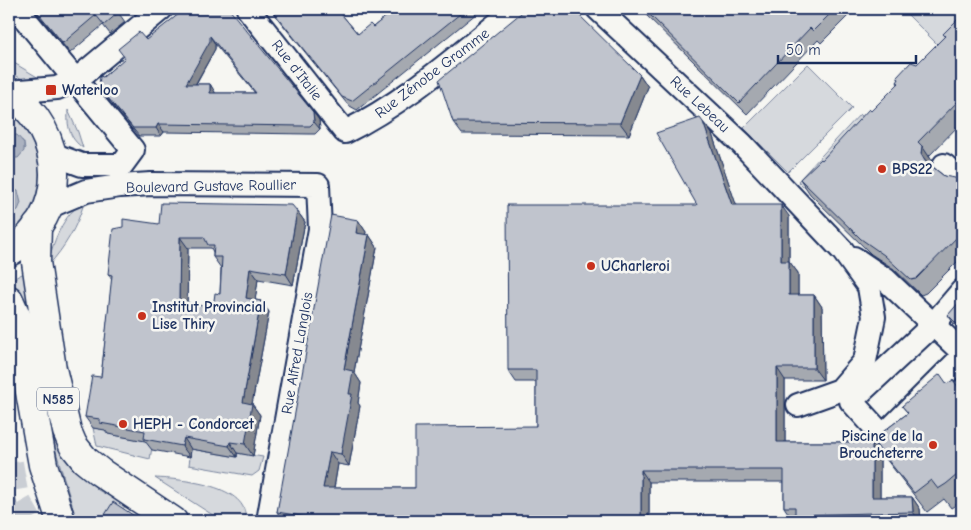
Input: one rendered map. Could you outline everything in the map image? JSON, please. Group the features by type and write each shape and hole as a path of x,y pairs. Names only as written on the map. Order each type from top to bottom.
{"main road":[{"name":"N585","path":"9,93 24,105 39,122 48,140 52,154 54,175 43,217 36,262 52,369 67,431 73,446 85,460 173,521"},
{"path":"9,252 17,248 43,217"},
{"path":"9,300 18,320 43,465 61,521"}],"street":[{"path":"17,9 133,150 122,165 82,165 52,154"},
{"path":"9,93 57,88 76,80 161,9"},
{"name":"Rue d'Italie","path":"248,9 345,132"},
{"name":"Rue Zénobe Gramme","path":"345,132 372,119 398,101 516,9"},
{"name":"Rue Lebeau","path":"598,9 742,144 843,251"},
{"path":"944,165 962,180"},
{"name":"Boulevard Gustave Roullier","path":"43,217 86,191 120,186 151,184 318,185"},
{"name":"Rue Alfred Langlois","path":"268,521 320,228 318,185"},
{"path":"843,251 885,279 962,352"},
{"path":"798,405 840,390 865,361 874,317 869,287 843,251"},
{"path":"962,291 933,325 852,401 883,436 962,357"}],"shaded area":[{"path":"911,9 962,9 962,28 942,49 907,14"},
{"path":"9,60 44,83 28,82 9,72"},
{"path":"808,64 852,108 788,172 744,128"},
{"path":"68,110 83,148 78,144 70,131"},
{"path":"9,112 22,125 31,140 37,156 39,173 37,190 32,206 9,233 9,213 13,189 9,188 9,158 12,159 25,148 23,141 9,135"},
{"path":"860,114 866,120 804,187 798,181"},
{"path":"9,135 17,135 24,143 24,151 18,158 9,158"},
{"path":"9,188 18,191 21,203 18,210 10,214"},
{"path":"84,203 70,236 48,266 55,239 65,221 70,213"},
{"path":"25,274 33,319 9,287 9,281"},
{"path":"35,326 76,467 98,490 126,505 114,521 77,521 57,455 49,420 47,420"},
{"path":"93,428 108,430 108,434 153,442 150,459 97,446"},
{"path":"191,449 237,457 237,453 263,457 259,471 252,476 189,465"},
{"path":"9,473 21,521 9,521"},
{"path":"155,478 212,486 226,492 237,499 244,509 245,521 222,521"}],"building":[{"path":"35,9 116,9 119,12 104,25 96,15 63,43"},
{"path":"185,9 229,9 313,112 314,122 310,126 158,124 156,128 133,128 99,87 100,76 103,77 125,58 118,49 139,32 146,40","holes":["210,36 256,93 210,93 210,84 186,84 210,41"]},
{"path":"271,9 337,9 358,34 370,24 373,27 395,9 466,9 352,101 342,97"},
{"path":"526,9 573,9 640,75 620,123 453,122 439,80"},
{"path":"644,9 835,9 813,31 810,28 739,103"},
{"name":"BPS22","path":"962,15 962,97 918,142 922,146 921,154 925,161 944,176 955,178 962,185 962,232 916,279 911,280 884,255 861,239 800,179 822,160 869,109 871,111 899,83 897,82 899,79 897,77 911,62 917,64 945,36 943,34"},
{"path":"700,118 732,205 781,205 781,261 789,261 789,295 814,295 814,368 777,368 777,442 872,442 872,497 912,497 913,512 795,515 795,507 784,507 784,470 641,470 641,521 331,521 277,512 331,215 358,220 356,233 369,235 344,369 353,371 349,394 352,394 341,454 330,452 323,488 415,488 415,427 536,426 536,370 508,370 507,205 697,205 656,133"},
{"path":"161,203 292,205 297,211 286,274 250,268 246,298 261,301 243,402 252,404 245,444 230,442 229,446 184,438 182,446 144,439 145,431 100,423 100,419 85,417 92,376 101,377 112,275 108,274 113,229 123,227 123,219 159,224","holes":["180,237 204,237 208,245 214,245 213,257 222,257 220,294 215,293 213,308 179,301"]},
{"path":"960,301 962,303 962,329 948,315"},
{"path":"940,374 947,384 953,380 962,392 962,471 938,489 931,480 914,493 872,440 908,413 902,406"},
{"path":"113,502 142,521 101,521"}],"tunnel":[{"path":"9,463 15,498 28,521"}],"place":[{"name":"Waterloo","path":"51,90"},
{"name":"BPS22","path":"882,169"},
{"name":"UCharleroi","path":"591,266"},
{"name":"Institut Provincial Lise Thiry","path":"142,316"},
{"name":"HEPH - Condorcet","path":"123,424"},
{"name":"Piscine de la Broucheterre","path":"933,445"}]}
